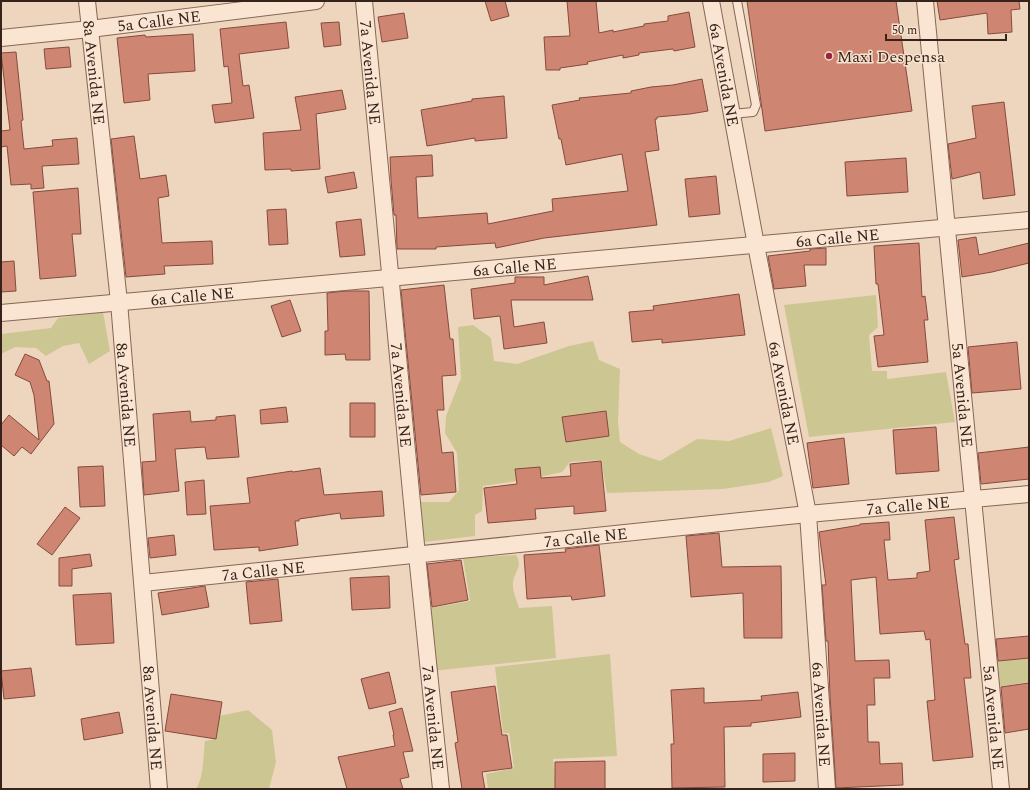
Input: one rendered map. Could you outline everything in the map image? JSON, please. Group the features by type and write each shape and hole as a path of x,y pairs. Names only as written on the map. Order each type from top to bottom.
{"street":[{"name":"8a Avenida NE","path":"87,1 119,302 159,789"},
{"name":"5a Calle NE","path":"1,38 90,29 316,1"},
{"name":"7a Avenida NE","path":"364,1 441,789"},
{"name":"6a Avenida NE","path":"711,1 808,514 827,789"},
{"name":"5a Avenida NE","path":"925,1 1001,789"},
{"name":"6a Calle NE","path":"1,313 1029,220"},
{"name":"7a Calle NE","path":"143,583 808,514 1029,494"}],"lane":[{"path":"732,114 753,112 756,105 737,1"}],"shaded area":[{"path":"876,295 878,327 869,335 872,371 887,371 887,379 946,372 955,422 809,437 784,305"},
{"path":"103,312 110,351 89,364 79,343 63,346 46,356 36,348 15,347 1,354 1,334 51,328 58,318"},
{"path":"473,325 491,338 494,361 517,364 569,346 593,341 599,360 620,369 618,422 620,442 639,454 660,461 697,439 729,441 771,428 783,476 769,482 723,489 607,493 601,460 570,462 562,472 531,479 483,486 482,511 475,515 475,536 424,542 420,502 449,502 459,490 457,453 445,433 446,416 461,378 458,327"},
{"path":"516,555 519,565 513,585 519,608 552,606 556,658 432,671 426,609 470,601 463,558"},
{"path":"1029,636 1029,682 996,687 992,640"},
{"path":"610,654 617,756 553,759 556,789 488,789 486,774 514,768 509,733 503,733 495,667"},
{"path":"248,710 272,730 276,762 269,789 196,789 202,772 205,741 216,739 219,716"}],"building":[{"path":"485,1 505,1 509,16 491,21"},
{"path":"567,1 596,1 599,33 613,30 613,32 644,26 644,24 668,21 668,16 689,12 695,47 674,51 673,49 639,53 639,55 623,58 623,55 587,62 588,64 560,68 560,70 546,70 544,37 570,36"},
{"name":"Maxi Despensa","path":"747,1 896,1 912,111 765,131"},
{"path":"937,1 1019,1 1020,9 1011,10 1012,32 988,34 987,13 940,20"},
{"path":"404,13 408,38 382,42 378,17"},
{"path":"286,22 289,48 239,54 243,86 249,85 254,118 215,123 212,105 232,103 228,66 224,67 220,29"},
{"path":"339,22 341,45 324,47 321,23"},
{"path":"193,34 195,71 148,74 150,100 124,103 117,38 145,35 146,37"},
{"path":"69,47 71,67 46,69 44,49"},
{"path":"16,52 23,120 21,121 24,149 53,146 52,140 77,138 79,164 42,166 44,188 31,189 31,184 11,185 7,146 1,147 1,131 10,130 1,53"},
{"path":"702,79 708,111 657,117 657,119 655,119 659,150 645,152 657,225 544,238 496,248 495,243 436,247 436,249 397,249 396,215 394,215 390,157 432,155 433,176 416,177 418,218 487,213 488,224 553,211 552,199 628,191 622,154 566,165 552,105 580,100 579,98 631,93 631,91 651,87 673,85"},
{"path":"342,90 346,109 316,114 320,169 291,171 291,169 265,170 263,133 301,130 295,97"},
{"path":"504,96 507,138 475,141 475,138 427,146 421,110 472,101 472,99"},
{"path":"1004,102 1015,195 983,199 980,172 952,179 948,144 976,138 972,106"},
{"path":"134,136 140,179 166,175 169,196 158,198 162,243 212,241 213,264 164,266 165,274 126,277 111,139"},
{"path":"906,158 908,192 847,196 845,162"},
{"path":"354,172 357,188 328,193 325,177"},
{"path":"716,176 720,214 689,217 685,179"},
{"path":"78,188 81,234 72,234 76,276 40,279 33,192"},
{"path":"286,209 288,244 269,245 267,210"},
{"path":"361,219 365,255 340,257 336,222"},
{"path":"976,237 979,255 1029,243 1029,263 992,272 962,277 958,240"},
{"path":"919,243 922,297 925,296 928,320 924,320 928,362 878,367 874,336 884,335 878,284 876,284 874,246"},
{"path":"826,248 826,265 804,265 806,286 774,289 768,256"},
{"path":"14,261 16,291 1,292 1,262"},
{"path":"588,276 593,300 511,300 514,327 544,322 547,343 504,349 500,316 474,319 471,289 515,283 515,277 544,277 544,285"},
{"path":"444,285 450,339 453,339 456,375 442,376 444,410 437,410 442,453 453,452 456,492 421,495 401,290"},
{"path":"369,291 370,360 346,360 345,354 325,355 325,331 328,331 327,293"},
{"path":"739,294 745,335 662,343 662,339 632,342 629,312 654,310 653,306"},
{"path":"290,300 301,331 282,337 271,306"},
{"path":"1017,342 1021,389 972,393 968,347"},
{"path":"25,354 39,360 47,381 49,381 54,424 31,454 22,447 14,456 1,445 1,425 9,415 39,440 34,395 30,382 15,375"},
{"path":"350,403 375,403 375,437 350,437"},
{"path":"286,407 288,422 261,424 260,410"},
{"path":"190,411 191,422 216,420 216,417 235,415 239,457 207,459 205,447 175,449 179,491 144,495 142,462 156,461 153,414"},
{"path":"606,411 609,436 566,442 562,417"},
{"path":"936,427 939,471 896,474 893,430"},
{"path":"844,438 849,484 813,488 807,443"},
{"path":"1029,447 1029,479 981,484 978,453"},
{"path":"601,461 606,511 574,514 574,506 535,509 536,519 488,523 484,488 517,484 515,469 540,467 541,478 571,476 570,464"},
{"path":"103,466 105,506 80,507 78,467"},
{"path":"320,468 324,495 382,491 384,516 341,519 340,513 299,519 299,521 295,521 298,545 259,551 259,547 214,550 210,506 250,503 247,478"},
{"path":"204,480 206,514 187,515 185,482"},
{"path":"65,507 80,518 52,555 37,544"},
{"path":"954,517 959,559 954,560 965,644 968,644 971,678 964,678 973,757 933,761 927,701 935,700 930,639 926,640 924,631 880,634 876,577 851,580 855,661 889,660 890,678 874,678 875,705 867,705 868,742 879,742 880,764 902,763 903,785 836,788 828,641 826,641 822,585 826,585 819,532 860,524 889,522 890,540 884,540 888,580 917,578 917,573 930,571 925,520"},
{"path":"719,533 722,567 781,566 782,638 744,638 743,593 691,597 686,536"},
{"path":"174,535 176,555 150,558 148,538"},
{"path":"599,545 605,596 572,600 571,596 527,599 524,555 566,552 565,549"},
{"path":"90,554 92,566 72,569 72,586 59,586 59,558"},
{"path":"461,560 468,600 432,607 427,564"},
{"path":"389,576 390,608 352,610 350,578"},
{"path":"278,579 282,621 250,624 246,582"},
{"path":"205,586 209,607 162,615 158,593"},
{"path":"111,593 114,643 76,645 73,595"},
{"path":"1029,636 1029,658 998,661 996,639"},
{"path":"31,668 35,696 4,699 1,671"},
{"path":"389,672 396,703 369,709 361,679"},
{"path":"1029,683 1029,729 1005,733 1001,687"},
{"path":"495,686 502,735 507,735 512,768 482,772 485,789 462,789 455,743 458,742 451,692"},
{"path":"704,688 704,703 762,700 761,696 798,692 801,717 751,723 751,726 724,727 725,787 672,788 671,744 674,744 671,690"},
{"path":"171,694 222,702 216,739 165,731"},
{"path":"402,708 413,751 403,752 409,777 400,779 403,789 347,789 338,757 395,746 389,712"},
{"path":"119,712 123,733 84,740 81,719"},
{"path":"795,753 795,781 763,782 763,754"},
{"path":"605,761 605,789 555,789 555,762"}],"place":[{"name":"Maxi Despensa","path":"829,56"}]}
